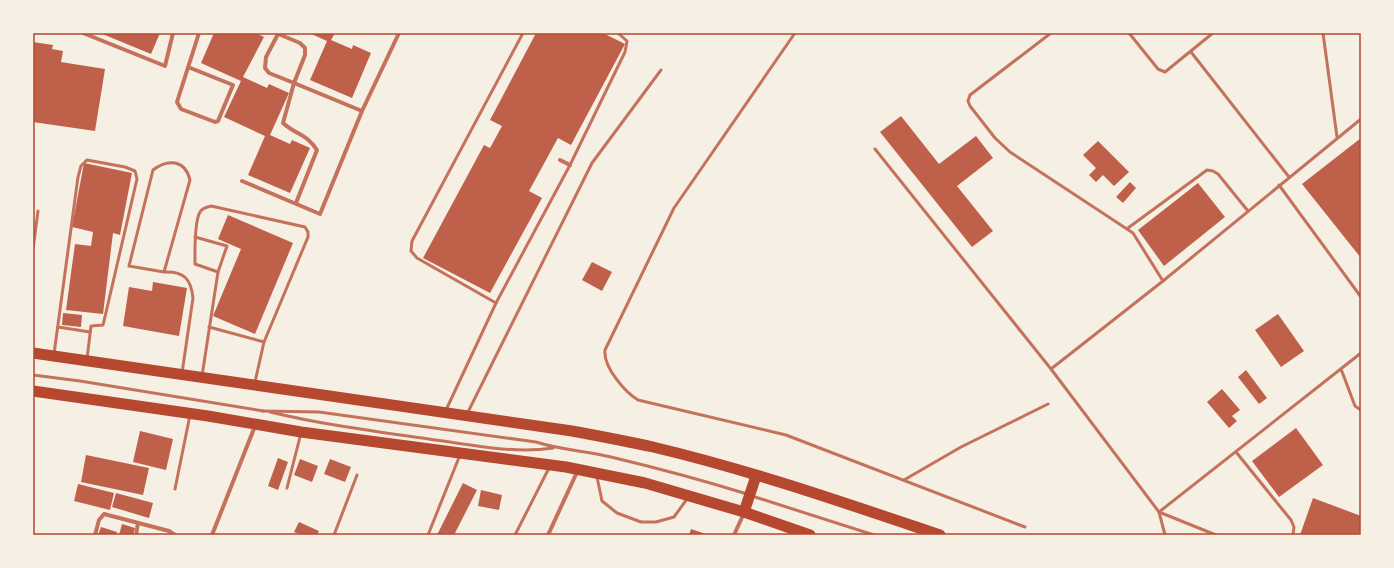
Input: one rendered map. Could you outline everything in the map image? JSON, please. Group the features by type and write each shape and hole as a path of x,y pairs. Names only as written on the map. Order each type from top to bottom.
{"highway":[{"path":"33,353 572,431 653,448 756,476 940,535"},
{"path":"33,391 191,413 301,432 462,451 579,469 645,483 744,512 810,535"},
{"path":"744,512 756,476"}],"street":[{"path":"83,33 165,66 173,33"},
{"path":"188,67 234,85 218,121 215,122 178,106 177,102 188,67 199,33"},
{"path":"296,203 317,150 310,139 288,128 283,123 294,83 305,55 305,48 300,43 277,33 266,57 265,68 269,73 294,83 362,111"},
{"path":"242,181 320,214 362,111 399,33"},
{"path":"560,160 570,165"},
{"path":"212,535 256,424"},
{"path":"548,535 579,469"},
{"path":"734,535 744,512"},
{"path":"95,535 99,520 104,514 176,535"},
{"path":"136,535 138,523"}],"lane":[{"path":"496,303 416,258 411,251 412,241 523,33"},
{"path":"445,412 496,303 570,165 625,52 628,41 618,33"},
{"path":"796,33 674,208 605,350 604,358 625,390 638,400 786,435 1025,527"},
{"path":"1051,33 970,95 968,101 970,106 995,138 1010,152 1128,228 1138,240 1163,281"},
{"path":"1128,33 1162,71 1169,70 1213,33"},
{"path":"1323,33 1337,137"},
{"path":"1191,52 1289,177"},
{"path":"466,415 592,163 661,70"},
{"path":"1051,370 1163,281 1337,137 1361,119"},
{"path":"875,149 1051,370 1159,512 1164,535"},
{"path":"54,356 78,177 81,166 87,160 125,167 135,171 137,179 103,325 91,326 87,361"},
{"path":"164,272 190,180 188,173 183,166 174,162 161,164 153,170 129,266 164,272 171,272 183,275 190,281 193,298 182,375"},
{"path":"1128,228 1207,170 1218,174 1248,211"},
{"path":"1279,186 1361,297"},
{"path":"218,272 195,264 195,237 200,212 205,208 211,206 304,227 308,232 308,237 264,342 254,386"},
{"path":"33,249 38,212"},
{"path":"195,237 227,246 218,272 201,378"},
{"path":"58,327 90,332"},
{"path":"210,327 264,342"},
{"path":"1159,512 1360,354 1361,359"},
{"path":"1341,369 1355,406 1361,410"},
{"path":"33,375 80,381 262,411 328,424 503,450 536,451 555,448"},
{"path":"904,480 961,447 1048,404"},
{"path":"262,411 319,412 536,442 555,448 609,457 689,476 874,535"},
{"path":"174,490 191,413"},
{"path":"288,488 301,432"},
{"path":"428,535 462,451"},
{"path":"1236,452 1291,520 1294,527 1292,535"},
{"path":"515,535 551,464"},
{"path":"596,473 602,501 617,513 641,522 656,522 674,517 689,496"},
{"path":"334,535 357,475"},
{"path":"1159,512 1216,535"}],"building":[{"path":"100,33 160,33 151,54"},
{"path":"214,33 256,33 264,37 243,77 267,88 269,84 289,93 270,135 290,144 292,140 310,148 290,193 248,175 265,136 224,117 241,81 201,63"},
{"path":"309,33 335,33 331,40 352,49 353,45 371,53 352,98 310,80 327,41"},
{"path":"536,33 603,33 625,44 571,145 558,138 529,191 542,198 490,293 423,258 484,145 490,148 502,126 490,120"},
{"path":"33,42 53,45 52,49 63,51 61,62 105,69 95,131 33,122"},
{"path":"901,116 939,164 976,136 993,158 957,186 993,231 972,247 880,132"},
{"path":"1361,138 1361,258 1302,184"},
{"path":"1098,141 1129,172 1114,186 1103,175 1096,182 1089,175 1096,168 1083,155"},
{"path":"84,163 132,173 120,235 113,233 103,314 66,310 75,244 91,246 93,232 72,227"},
{"path":"1130,182 1136,188 1123,203 1116,197"},
{"path":"1198,183 1225,217 1164,266 1138,230"},
{"path":"228,215 293,243 255,334 213,316 241,249 218,239"},
{"path":"592,262 612,272 602,291 582,280"},
{"path":"153,282 187,288 179,336 123,326 129,287 152,291"},
{"path":"63,313 82,315 81,327 62,325"},
{"path":"1278,314 1304,351 1281,367 1255,330"},
{"path":"1246,370 1267,398 1259,404 1238,377"},
{"path":"1222,389 1240,410 1232,416 1237,421 1229,428 1207,402"},
{"path":"1296,428 1323,465 1279,497 1252,461"},
{"path":"140,431 173,439 166,470 133,462"},
{"path":"86,455 149,468 143,495 81,482"},
{"path":"278,458 288,462 278,490 268,486"},
{"path":"300,459 318,466 312,482 294,475"},
{"path":"330,459 351,467 345,482 324,474"},
{"path":"463,483 477,490 454,535 437,535"},
{"path":"78,484 114,493 110,510 74,501"},
{"path":"481,490 502,495 499,510 478,506"},
{"path":"116,493 153,503 149,518 112,507"},
{"path":"1313,498 1361,516 1361,535 1300,535"},
{"path":"299,522 319,531 317,535 302,535 294,532"},
{"path":"122,524 135,528 133,535 119,535"},
{"path":"101,527 117,532 116,535 98,535"},
{"path":"691,529 709,535 689,535"}]}
